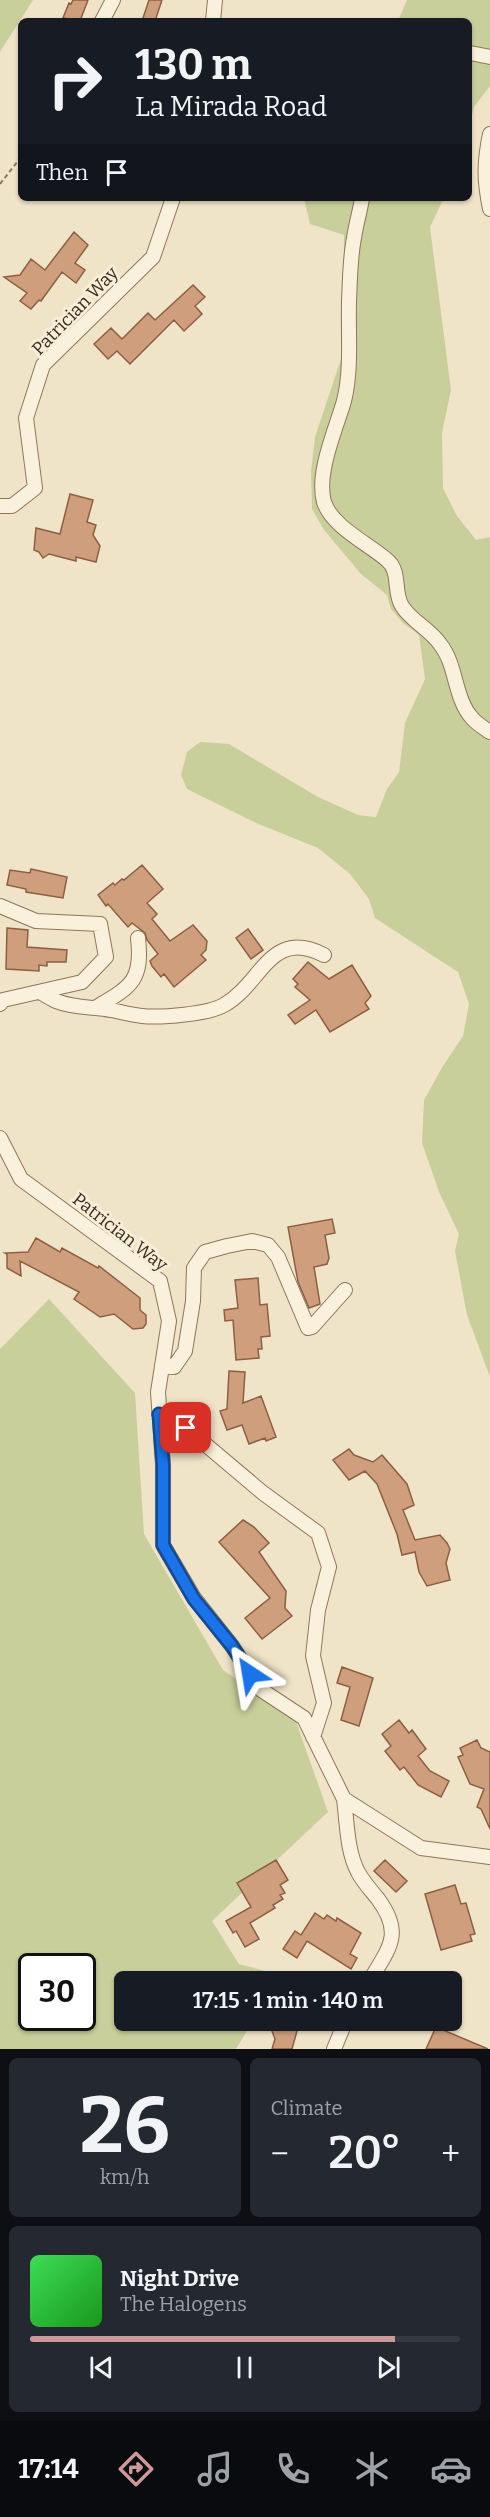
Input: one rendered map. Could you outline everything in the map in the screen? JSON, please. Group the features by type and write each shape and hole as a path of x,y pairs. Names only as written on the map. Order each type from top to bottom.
{"street":[{"path":"104,18 113,0"},
{"path":"213,18 215,0"},
{"path":"472,53 490,57"},
{"path":"490,134 484,165 484,183 490,209"},
{"name":"Patrician Way","path":"0,506 12,506 35,488 26,418 43,365 153,257 172,201"},
{"path":"361,201 354,237 348,366 344,399 327,456 323,487 324,503 333,516 353,536 389,561 394,570 397,596 402,607 432,632 443,646 466,710 472,719 490,732"},
{"path":"0,906 36,921 100,924 106,957 82,982 3,1000 0,1004"},
{"path":"95,1008 120,993 134,981 140,958 138,938"},
{"path":"40,992 55,1001 143,1017 182,1015 222,1007 241,993 274,956 287,948 308,947 324,955"},
{"name":"Patrician Way","path":"1,1141 21,1179 159,1281 170,1321 158,1392 163,1465 163,1545 194,1599 232,1646 260,1689 304,1718 344,1799"},
{"path":"162,1365 174,1366 185,1351 193,1301 194,1268 206,1252 252,1241 268,1245 278,1257 290,1280 308,1328 312,1327 345,1290"},
{"path":"159,1414 186,1428 263,1493 318,1533 329,1567 318,1610 313,1656 324,1703 313,1737"},
{"path":"344,1799 421,1848 490,1857"},
{"path":"344,1799 350,1843 358,1872 389,1914 393,1934 388,1951 376,1971"},
{"path":"334,2049 341,2031"}],"path":[{"path":"0,184 18,161"}],"green space":[{"path":"0,0 33,0 22,18 18,18 18,24 0,52"},
{"path":"407,0 490,0 490,86 474,107 472,114 472,18 399,18"},
{"path":"305,201 443,201 430,227 451,390 442,433 443,488 457,516 476,540 490,537 490,1377 467,1315 455,1251 459,1234 439,1192 422,1143 424,1100 463,1036 469,1004 458,972 375,918 369,899 350,874 318,848 256,823 187,789 181,775 187,752 200,742 229,744 318,797 358,815 376,817 387,789 399,772 405,723 425,679 419,635 403,623 391,609 387,595 361,574 324,530 312,509 311,471 315,437 343,353 344,235 310,224"},
{"path":"49,1299 135,1393 144,1534 223,1670 295,1719 328,1812 212,1921 239,1964 265,1971 114,1971 114,2031 247,2031 236,2049 0,2049 0,1349"}],"building":[{"path":"73,0 88,0 81,18 63,18 69,3 71,4"},
{"path":"149,0 162,0 156,18 143,18"},
{"path":"74,232 88,245 75,263 85,270 76,283 62,272 41,301 39,300 31,309 20,301 27,293 4,277 20,275 31,259 45,270"},
{"path":"193,285 205,297 195,306 202,314 184,331 174,320 130,364 117,351 108,359 94,344 111,328 122,339 148,313 155,320"},
{"path":"70,494 93,500 87,522 96,525 93,535 100,546 96,562 76,557 76,561 49,554 43,558 39,552 34,550 36,528 60,534"},
{"path":"142,865 163,889 147,903 157,914 152,919 170,941 193,925 207,941 206,950 201,955 206,960 174,987 164,974 161,977 152,966 150,961 158,954 147,940 145,933 132,923 128,927 98,895 113,883 115,885 122,879 124,880"},
{"path":"31,869 67,877 63,898 26,892 26,889 7,885 10,870 30,873"},
{"path":"7,928 28,930 27,947 67,950 66,962 47,962 47,966 39,965 39,971 6,969"},
{"path":"248,929 263,950 251,959 236,938"},
{"path":"308,962 329,979 352,965 371,996 365,1003 369,1009 330,1032 316,1010 295,1024 288,1015 310,1000 295,987 298,984 293,979"},
{"path":"332,1219 335,1233 325,1235 329,1258 327,1264 314,1267 320,1304 309,1308 298,1282 288,1227"},
{"path":"36,1238 60,1252 62,1248 98,1268 99,1266 140,1298 140,1310 146,1315 146,1324 143,1328 133,1329 114,1314 100,1317 74,1299 79,1292 20,1261 21,1276 7,1268 7,1254 5,1253 28,1252"},
{"path":"258,1278 260,1305 267,1304 270,1336 261,1337 262,1349 258,1349 259,1358 236,1360 233,1320 225,1321 224,1310 238,1308 235,1280"},
{"path":"229,1371 245,1372 243,1403 261,1396 276,1437 249,1444 242,1425 227,1430 220,1411 227,1409"},
{"path":"349,1449 354,1455 373,1462 382,1455 407,1484 414,1505 403,1510 415,1540 440,1535 447,1543 450,1549 446,1563 450,1580 427,1586 419,1572 415,1552 402,1555 397,1534 377,1484 365,1471 349,1480 333,1460"},
{"path":"243,1520 254,1527 269,1543 259,1552 286,1591 285,1608 292,1616 262,1639 245,1618 270,1598 219,1542"},
{"path":"342,1667 373,1678 359,1726 341,1720 350,1687 337,1683"},
{"path":"399,1720 409,1733 412,1730 426,1749 418,1756 430,1771 449,1781 441,1797 418,1785 404,1767 400,1770 385,1751 391,1746 382,1734"},
{"path":"477,1740 481,1748 490,1752 490,1829 481,1809 477,1807 484,1789 470,1784 458,1757 463,1755 460,1748"},
{"path":"276,1860 288,1880 280,1885 285,1893 280,1895 283,1899 273,1905 275,1908 250,1923 259,1939 245,1947 236,1931 233,1933 226,1921 251,1907 237,1883"},
{"path":"385,1860 407,1881 396,1892 374,1871"},
{"path":"455,1885 461,1904 466,1903 475,1934 470,1935 472,1941 441,1950 425,1894"},
{"path":"315,1913 324,1919 327,1915 336,1921 337,1918 361,1933 350,1954 357,1958 351,1969 307,1941 297,1958 283,1949 295,1931 301,1935"},
{"path":"272,2031 297,2031 292,2049 272,2049 275,2039"},
{"path":"434,2031 445,2031 488,2049 426,2049"}],"route":[{"path":"186,1428 159,1414 163,1465 163,1545 194,1599 232,1646 250,1674"}]}
